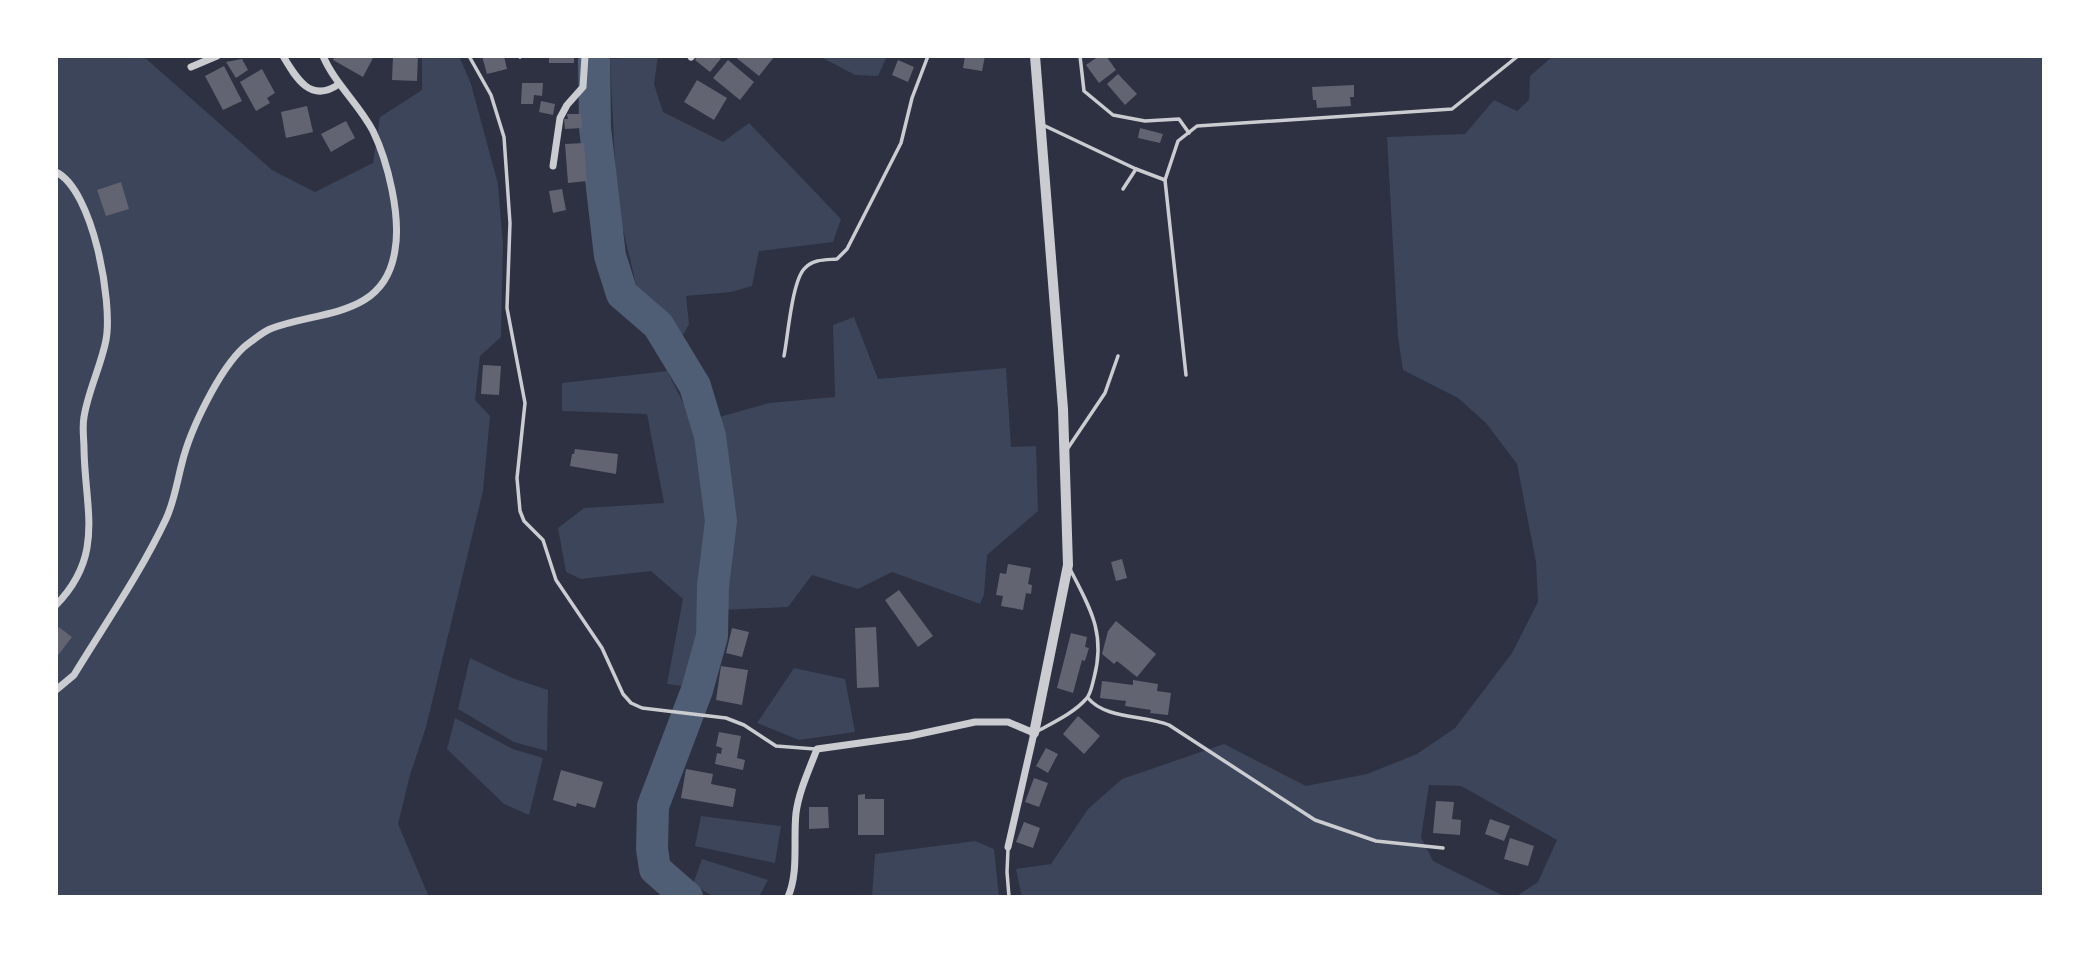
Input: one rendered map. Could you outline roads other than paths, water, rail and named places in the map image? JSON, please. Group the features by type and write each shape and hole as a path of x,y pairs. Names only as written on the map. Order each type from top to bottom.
{"street":[{"path":"191,67 217,56"},
{"path":"283,56 302,83 313,90 330,90 339,84"},
{"path":"56,690 74,675 150,551 168,515 190,437 203,409 242,349 270,329 328,315 361,303 374,292 391,267 396,226 394,201 385,166 372,131 323,56"},
{"path":"553,166 560,118 583,87 585,56"},
{"path":"1008,847 1068,565 1065,453 1035,56"},
{"path":"56,172 63,176 84,208 103,274 108,319 103,350 83,418 85,473 91,523 89,544 75,582 56,605"},
{"path":"788,897 792,881 796,813 800,794 817,749 910,736 975,722 1008,722 1034,733"}],"lane":[{"path":"469,56 491,95 504,137 510,223 507,308 524,403 517,478 520,511 524,521 543,540 556,580 602,648 623,694 631,703 642,708 734,720 776,746 817,749"},
{"path":"784,356 797,281 803,269 817,260 837,259 847,249 901,144 912,99 928,56"},
{"path":"1080,56 1084,91 1113,115 1145,121 1179,119 1189,133"},
{"path":"1186,375 1165,180 1178,141 1197,126 1452,109 1518,56"},
{"path":"1040,124 1165,180"},
{"path":"1124,189 1136,169"},
{"path":"1065,453 1105,393 1118,356"},
{"path":"1034,733 1088,698 1098,664 1099,642 1096,625 1068,565"},
{"path":"1088,698 1106,711 1154,719 1169,726 1315,820 1376,841 1443,848"},
{"path":"1008,847 1009,897"}],"waterway":[{"path":"594,56 595,128 610,256 622,294 658,325 695,386 710,436 721,521 713,586 712,636 697,690 653,806 652,849 655,869 687,897"}]}
